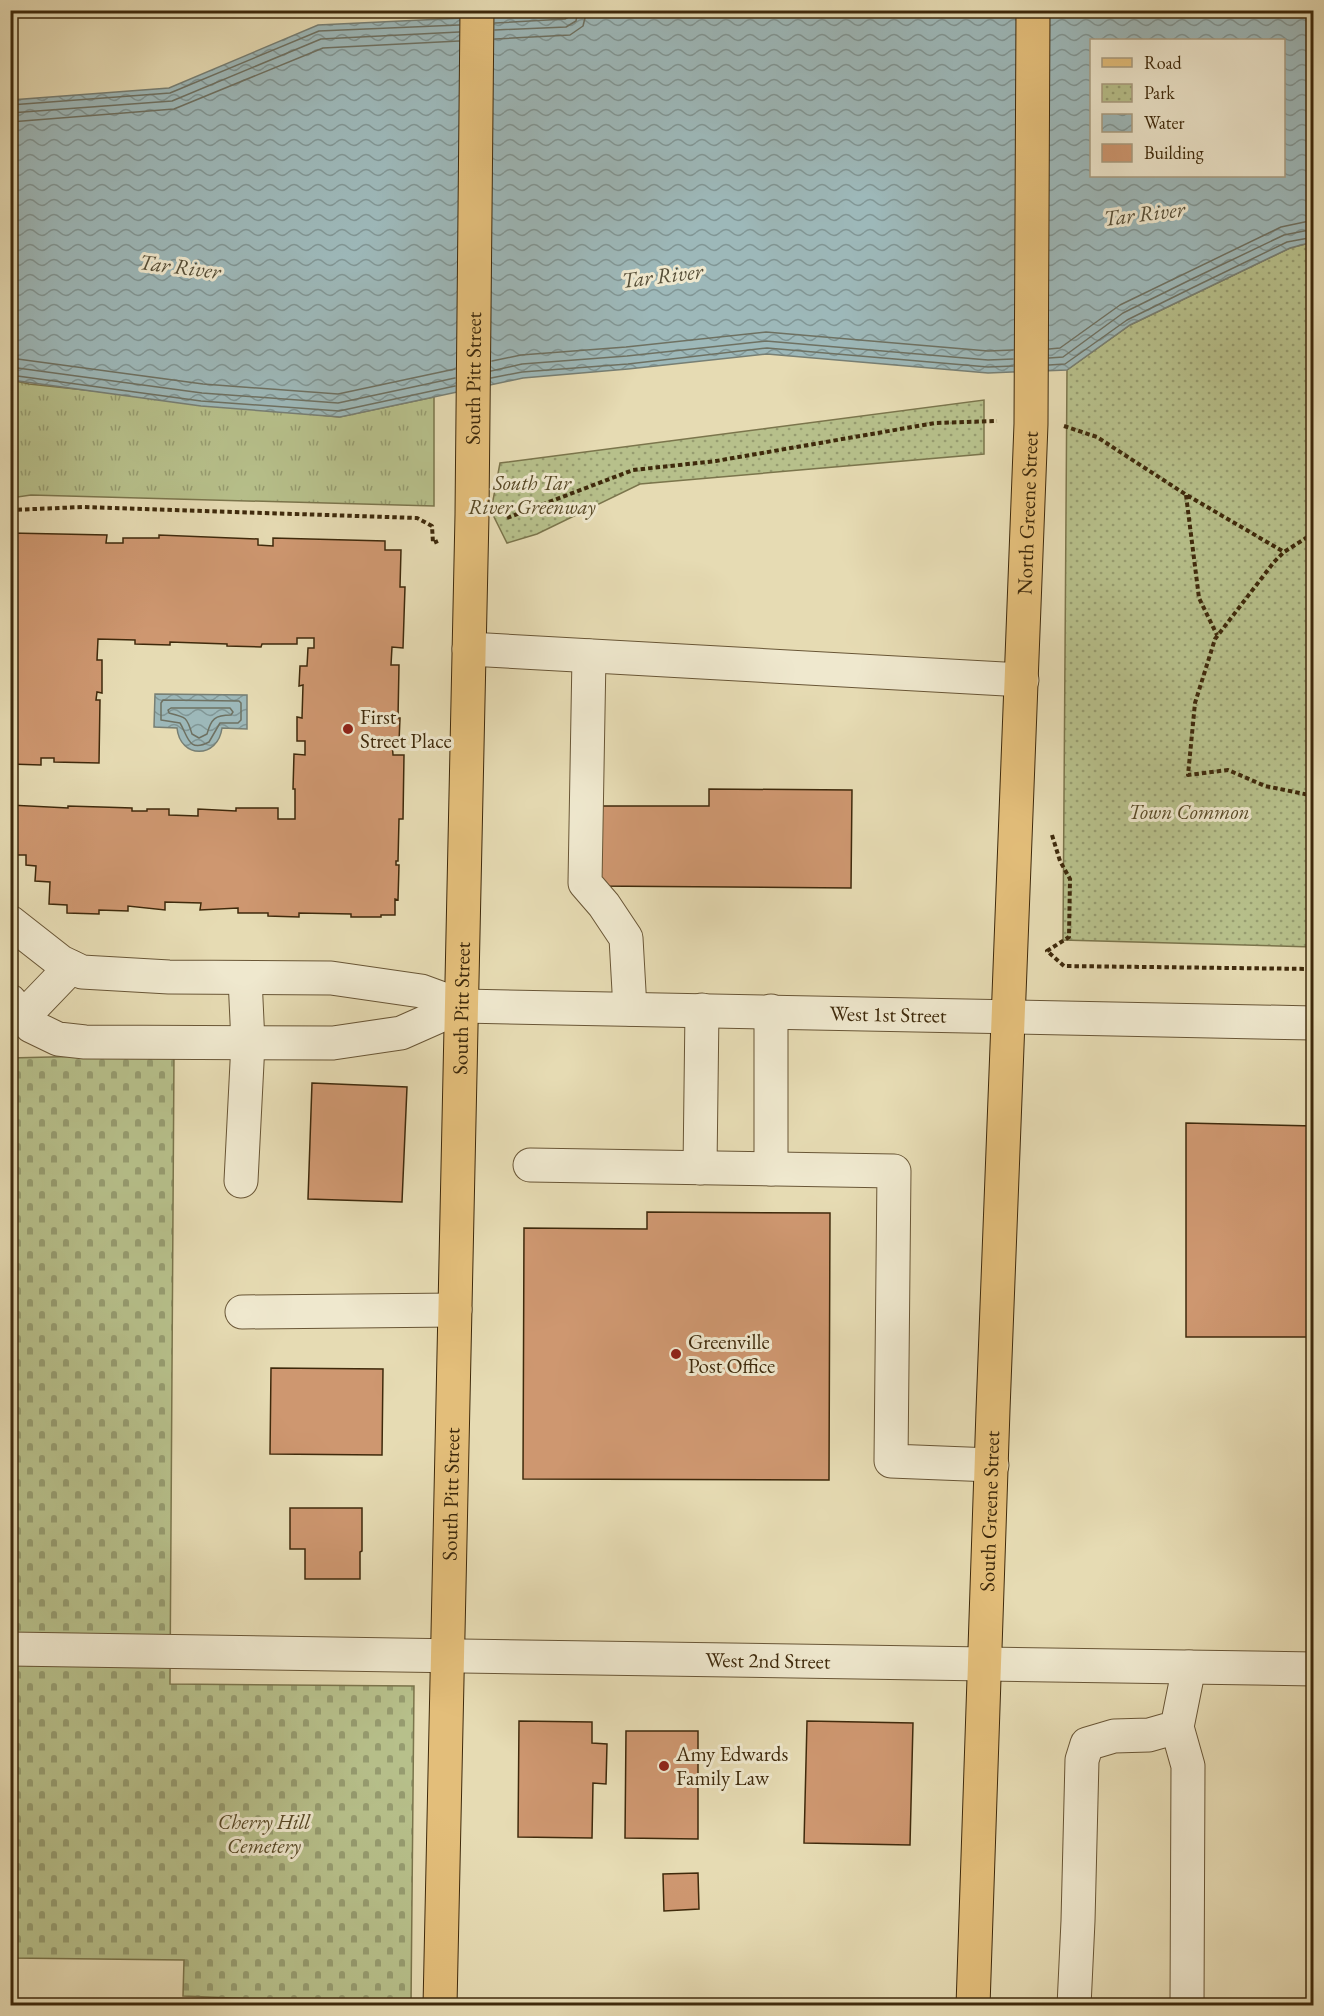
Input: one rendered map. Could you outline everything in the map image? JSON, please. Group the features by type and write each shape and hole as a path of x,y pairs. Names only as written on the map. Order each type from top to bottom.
{"main road":[{"name":"South Pitt Street","path":"440,2006 472,496 477,10"},
{"name":"North Greene Street","path":"1008,1016 1022,680 1044,424 1033,10"},
{"name":"South Greene Street","path":"973,2006 1008,1016"}],"street":[{"path":"469,649 1022,680"},
{"path":"589,656 585,883 604,905 626,938 630,1009"},
{"path":"10,922 61,962 82,972 169,977 331,978 421,991 462,1006"},
{"path":"71,967 17,1009 31,1026 58,1039 85,1042 333,1043 401,1033 462,1006"},
{"path":"241,1181 248,1043 245,978"},
{"name":"West 1st Street","path":"462,1006 1314,1023"},
{"path":"700,1168 702,1010"},
{"path":"771,1011 771,1169"},
{"path":"530,1165 894,1171 891,1461 992,1465"},
{"path":"242,1312 455,1310"},
{"name":"West 2nd Street","path":"10,1649 1314,1668"},
{"path":"1187,2006 1188,1766 1177,1727 1189,1667"},
{"path":"1074,2006 1082,1760 1087,1744 1113,1736 1149,1735 1177,1727"}],"path":[{"path":"498,522 633,470 717,461 935,423 990,421"},
{"path":"1044,424 1097,437 1185,494 1284,552"},
{"path":"1185,494 1198,598 1217,635"},
{"path":"10,510 83,507 417,518 432,526 433,543"},
{"path":"1313,534 1284,552 1217,635 1195,703 1188,775 1228,770 1265,786 1314,796"},
{"path":"1053,824 1052,836 1060,861 1070,879 1070,927 1069,937 1047,951 1064,966 1314,969"}],"green space":[{"name":"Town Common","path":"1313,242 1313,947 1063,940 1067,370 1130,325 1290,248"},
{"path":"11,380 29,384 339,417 434,397 434,506 31,495 11,498"},
{"name":"South Tar River Greenway","path":"984,400 984,454 640,484 537,534 507,543 491,511 500,463"},
{"name":"Cherry Hill Cemetery","path":"174,1054 170,1684 414,1686 411,2005 183,1996 184,1960 11,1958 10,1058"}],"water":[{"name":"Tar River","path":"629,10 1313,11 1313,242 1290,248 1130,325 1067,370 988,373 767,354 523,378 340,417 201,406 11,380 11,100 169,88 318,25"},
{"path":"155,694 247,695 247,729 222,728 214,745 207,750 192,750 180,738 177,728 154,727"}],"building":[{"name":"First Street Place","path":"10,533 107,535 106,543 123,543 123,538 159,538 159,535 258,539 258,545 273,546 273,538 385,541 385,550 401,550 400,587 405,587 403,648 392,647 391,665 399,665 399,742 392,741 393,755 404,755 403,819 399,819 398,861 396,861 396,865 399,865 398,900 395,899 395,915 351,917 351,914 299,913 299,917 268,916 268,913 238,913 238,908 200,910 201,903 165,902 165,910 128,906 128,911 99,910 99,914 67,913 67,905 49,904 50,882 35,881 36,866 26,865 26,855 10,855 10,805 132,808 132,811 169,809 169,815 198,816 198,809 236,811 236,808 278,808 278,819 295,819 294,754 305,755 305,741 297,741 297,717 302,718 303,685 299,686 300,666 307,666 308,648 314,648 314,638 297,638 297,644 262,644 261,647 170,642 170,645 135,644 135,640 98,639 97,660 102,660 102,693 97,692 96,700 100,700 99,763 54,762 54,758 41,758 41,765 10,764"},
{"path":"709,789 852,790 851,888 592,886 593,806 709,806"},
{"path":"312,1083 407,1087 402,1202 308,1199"},
{"path":"1186,1123 1314,1126 1314,1337 1186,1337"},
{"name":"Greenville Post Office","path":"647,1212 830,1213 829,1480 523,1479 524,1228 647,1229"},
{"path":"271,1368 383,1369 382,1455 270,1454"},
{"path":"290,1508 362,1508 360,1579 305,1579 305,1549 290,1549"},
{"path":"519,1721 592,1722 592,1743 607,1744 606,1784 593,1783 592,1838 518,1837"},
{"path":"807,1721 913,1723 910,1845 804,1843"},
{"path":"626,1731 698,1731 698,1839 625,1838"},
{"path":"698,1873 699,1909 664,1911 663,1874"},
{"path":"1311,1950 1314,1950 1314,2006 1312,2006"}],"place":[{"name":"First Street Place","path":"348,729"},
{"name":"Greenville Post Office","path":"676,1354"},
{"name":"Amy Edwards Family Law","path":"664,1766"}]}
